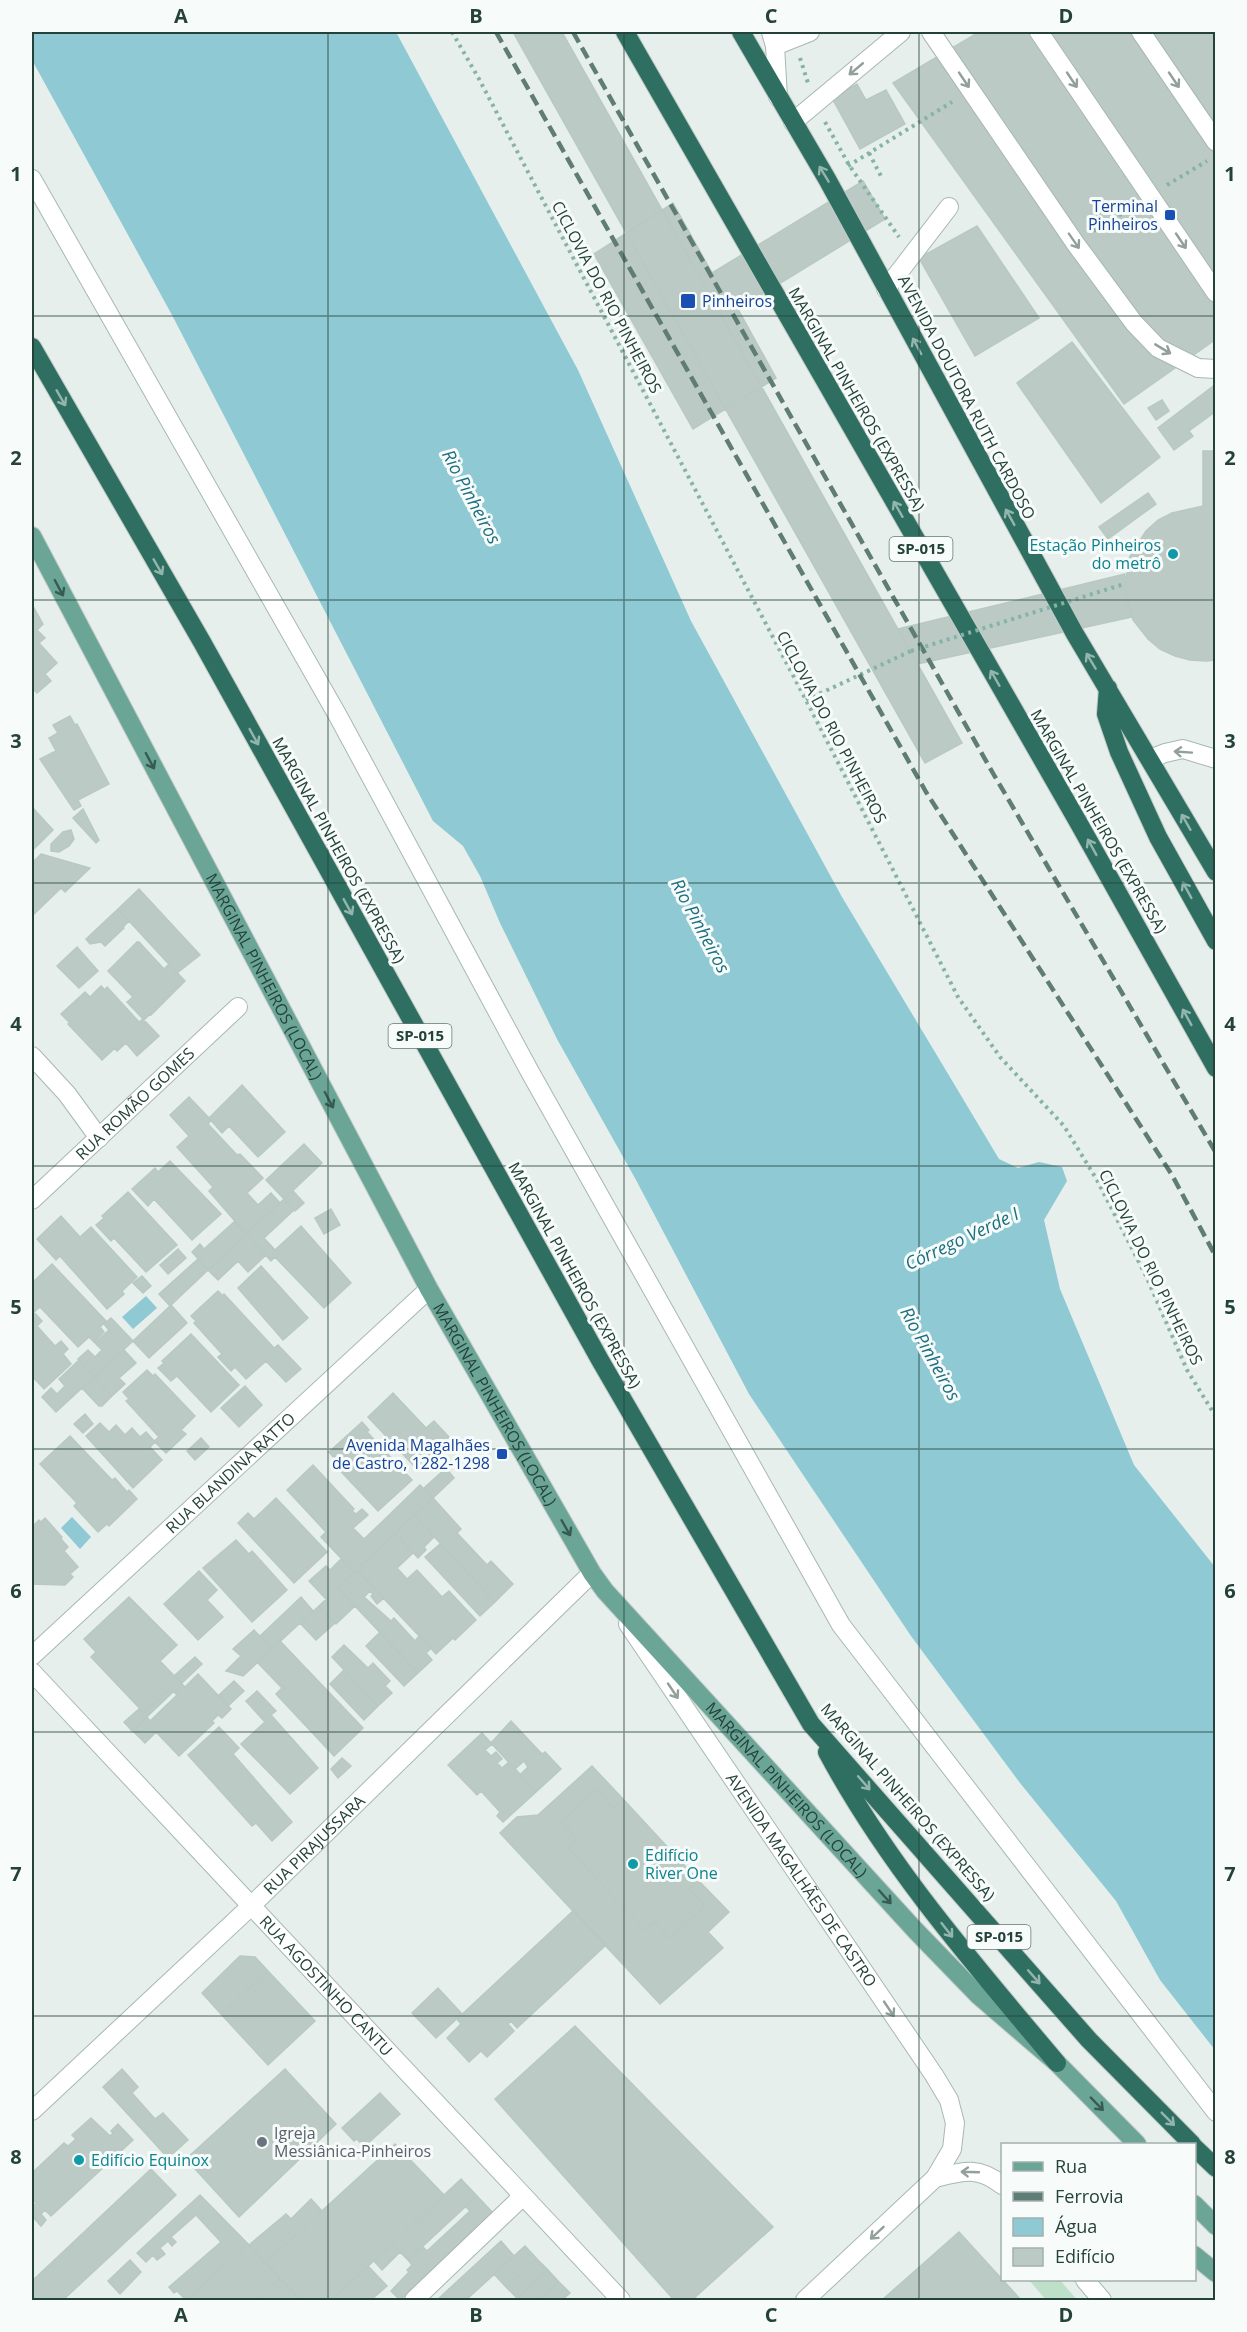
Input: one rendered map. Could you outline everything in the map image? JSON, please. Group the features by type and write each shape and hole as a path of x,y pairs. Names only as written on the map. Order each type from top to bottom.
{"highway":[{"name":"MARGINAL PINHEIROS (EXPRESSA)","path":"625,32 1077,820 1215,1068"},
{"name":"AVENIDA DOUTORA RUTH CARDOSO","path":"741,32 827,179 1048,586 1215,872"},
{"name":"MARGINAL PINHEIROS (EXPRESSA)","path":"32,347 202,642 600,1360 812,1724 1089,2040 1190,2143"},
{"path":"1108,688 1106,714 1119,752 1158,837 1215,941"},
{"path":"812,1724 838,1772 876,1833 925,1901 1057,2063"},
{"name":"MARGINAL PINHEIROS (EXPRESSA)","path":"1196,2149 1215,2168"}],"main road":[{"name":"MARGINAL PINHEIROS (LOCAL)","path":"32,537 429,1289 592,1573 915,1930 979,1996 1057,2063 1135,2143"},
{"path":"1196,2206 1215,2226"},
{"path":"1196,2257 1215,2273"}],"street":[{"path":"793,122 901,32"},
{"path":"932,32 1075,243 1134,323 1158,348 1198,368 1215,369"},
{"path":"1039,32 1215,293"},
{"path":"1142,32 1215,141"},
{"path":"778,97 773,39 802,35"},
{"path":"32,179 338,716 530,1072 841,1625 1215,2112"},
{"path":"886,289 949,207"},
{"path":"1150,759 1183,749 1215,759"},
{"name":"RUA ROMÃO GOMES","path":"32,1200 238,1007"},
{"path":"32,1056 67,1094 99,1138"},
{"name":"RUA BLANDINA RATTO","path":"32,1656 429,1289"},
{"name":"RUA PIRAJUSSARA","path":"32,2111 251,1906 592,1573"},
{"name":"AVENIDA MAGALHÃES DE CASTRO","path":"605,1590 949,2100 955,2122 952,2149 935,2178 805,2301"},
{"name":"RUA AGOSTINHO CANTU","path":"32,1672 621,2301"},
{"path":"935,2178 960,2172 977,2172 990,2175 1001,2184"},
{"path":"414,2301 523,2196"},
{"path":"1086,2281 1102,2301"}],"path":[{"name":"CICLOVIA DO RIO PINHEIROS","path":"452,32 479,79 806,700 958,997 1000,1057 1064,1126 1097,1180 1146,1276 1187,1370 1215,1417"},
{"path":"802,35 815,104 849,165 913,254"},
{"path":"882,178 869,153 970,90"},
{"path":"806,700 910,651 1124,584"}],"green space":[{"path":"1030,2281 1061,2281 1077,2300 1046,2300"}],"water":[{"path":"32,32 396,32 578,370 691,621 842,897 999,1159 1018,1168 1039,1162 1062,1167 1067,1181 1044,1220 1060,1289 1134,1465 1215,1567 1215,2050 1160,1980 1116,1901 1020,1783 911,1636 749,1394 636,1180 557,1039 500,923 480,876 463,846 433,821 172,315 32,60"},
{"path":"146,1296 157,1308 133,1329 122,1317"},
{"path":"72,1517 91,1537 80,1549 61,1528"}],"building":[{"path":"513,32 562,32 962,743 925,763"},
{"path":"979,32 1216,32 1216,339 1124,404 893,83"},
{"path":"857,84 866,100 886,90 905,124 860,149 832,98"},
{"path":"863,181 885,219 738,309 776,378 693,429 594,254 673,203 712,273"},
{"path":"977,226 1039,318 975,356 919,258"},
{"path":"1072,342 1160,457 1101,503 1017,383"},
{"path":"1216,384 1216,411 1189,431 1193,436 1174,450 1158,428"},
{"path":"1162,400 1169,411 1156,420 1148,408"},
{"name":"Estação Pinheiros do metrô","path":"1203,451 1216,451 1216,660 1206,661 1175,656 1160,649 1148,639 1133,620 1125,590 1129,558 1146,531 1158,520 1172,513 1203,506"},
{"path":"1148,493 1156,504 1108,539 1099,527"},
{"path":"1125,574 1126,598 1132,617 918,664 898,629"},
{"path":"33,606 43,624 37,630 45,638 39,643 57,663 45,674 51,681 37,693 32,688"},
{"path":"70,716 75,725 77,724 109,784 78,800 81,806 74,810 40,759 56,751 49,738 58,733 53,725"},
{"path":"32,807 53,830 32,851"},
{"path":"83,809 99,840 96,843 73,818"},
{"path":"71,830 74,839 69,846 59,852 51,851 51,844 63,832"},
{"path":"41,854 90,868 65,892 61,888 32,916 32,863"},
{"path":"139,889 200,955 177,973 118,909"},
{"path":"118,909 129,921 124,928 105,946 101,942 90,944 86,939"},
{"path":"137,942 164,969 169,964 185,981 144,1020 127,1002 133,997 108,971"},
{"path":"77,947 98,971 79,988 57,966"},
{"path":"101,986 105,990 107,987 139,1022 143,1019 159,1036 137,1056 126,1043 117,1051 115,1048 102,1060 61,1014 85,992 90,997"},
{"path":"242,1085 285,1132 258,1157 229,1126 222,1133 209,1118"},
{"path":"189,1097 211,1120 208,1124 237,1155 240,1154 263,1178 247,1193 258,1205 271,1193 280,1203 246,1234 209,1191 213,1187 177,1147 189,1136 170,1115"},
{"path":"304,1144 322,1163 284,1199 266,1180"},
{"path":"170,1161 221,1214 192,1240 154,1199 148,1206 132,1189 155,1168 158,1172"},
{"path":"293,1191 304,1203 295,1211 284,1199"},
{"path":"128,1192 177,1245 146,1272 114,1238 111,1241 96,1225 104,1218 102,1216"},
{"path":"284,1199 294,1210 264,1238 275,1250 301,1226 351,1283 324,1308 275,1257 271,1261 246,1234"},
{"path":"331,1209 340,1225 324,1234 315,1218"},
{"path":"61,1216 80,1237 91,1227 137,1277 122,1291 124,1294 107,1309 60,1256 56,1260 37,1239"},
{"path":"234,1222 246,1234 208,1270 192,1252 200,1244 204,1249"},
{"path":"246,1234 266,1255 248,1272 238,1261 218,1280 208,1270"},
{"path":"178,1249 186,1258 168,1274 160,1265"},
{"path":"198,1259 208,1270 170,1306 159,1294"},
{"path":"52,1264 106,1321 100,1327 104,1332 94,1342 89,1337 78,1347 40,1307 34,1312 32,1310 32,1283"},
{"path":"261,1266 308,1318 283,1340 238,1288"},
{"path":"142,1276 151,1286 143,1293 133,1283"},
{"path":"218,1291 223,1296 224,1294 274,1348 278,1345 301,1369 286,1382 266,1361 246,1379 235,1367 231,1371 218,1357 222,1354 194,1323 196,1321 191,1316"},
{"path":"171,1305 187,1323 149,1358 133,1341"},
{"path":"32,1310 42,1321 37,1326 55,1346 61,1341 68,1349 63,1354 71,1364 44,1389 32,1376"},
{"path":"111,1318 133,1341 94,1377 78,1359 88,1350 95,1357 102,1350 95,1343 109,1330 104,1324"},
{"path":"191,1334 239,1385 211,1412 177,1376 171,1381 158,1368 164,1363 162,1361"},
{"path":"124,1350 136,1363 119,1378 125,1384 112,1396 94,1377"},
{"path":"79,1360 94,1377 56,1412 42,1397 51,1388 57,1394 65,1386 59,1379"},
{"path":"147,1370 153,1376 155,1374 195,1416 181,1430 186,1434 166,1453 154,1441 159,1437 126,1401 129,1399 123,1392"},
{"path":"94,1377 112,1396 102,1406 99,1406 82,1388"},
{"path":"245,1386 262,1405 239,1427 221,1408"},
{"path":"393,1393 426,1428 434,1421 449,1437 416,1468 368,1417"},
{"path":"85,1414 93,1424 83,1433 74,1424"},
{"path":"362,1422 369,1430 367,1432 412,1480 378,1511 333,1463 336,1460 329,1452"},
{"path":"100,1423 109,1432 116,1425 125,1435 132,1428 140,1437 146,1432 155,1442 150,1447 162,1460 133,1488 86,1436"},
{"path":"70,1436 112,1480 115,1478 127,1492 129,1490 137,1499 109,1526 107,1524 98,1532 74,1506 77,1503 40,1464"},
{"path":"201,1438 209,1447 195,1460 187,1451"},
{"path":"313,1465 354,1509 352,1511 356,1514 362,1509 368,1515 353,1528 364,1539 383,1521 395,1533 354,1572 321,1537 326,1532 287,1490"},
{"path":"446,1468 454,1478 433,1498 424,1488"},
{"path":"420,1485 433,1498 395,1533 383,1521"},
{"path":"276,1498 327,1552 294,1583 238,1523 248,1513 254,1519"},
{"path":"433,1498 461,1529 457,1533 487,1565 491,1561 513,1584 495,1602 414,1515"},
{"path":"414,1515 434,1537 424,1547 426,1550 418,1558 395,1533"},
{"path":"45,1518 62,1537 61,1539 68,1547 64,1551 78,1567 70,1574 73,1577 65,1585 32,1584 32,1527"},
{"path":"395,1533 413,1553 397,1568 407,1579 417,1570 442,1597 449,1591 476,1620 436,1654 357,1570"},
{"path":"236,1540 249,1554 252,1551 287,1590 252,1622 203,1568"},
{"path":"440,1544 495,1602 480,1616 425,1557"},
{"path":"341,1559 354,1572 326,1599 309,1581 326,1566 330,1570"},
{"path":"357,1570 384,1598 377,1604 370,1591 364,1597 391,1621 394,1618 415,1641 419,1636 431,1648 426,1653 432,1660 418,1673 338,1588"},
{"path":"199,1571 217,1590 207,1600 223,1617 198,1640 164,1604"},
{"path":"338,1588 355,1606 336,1624 319,1606"},
{"path":"129,1597 177,1645 160,1661 182,1684 174,1692 170,1688 144,1713 91,1657 96,1652 84,1639"},
{"path":"301,1597 313,1611 272,1649 260,1636"},
{"path":"319,1606 335,1623 316,1640 300,1623"},
{"path":"254,1630 272,1649 243,1676 226,1671 241,1656 233,1649"},
{"path":"380,1632 418,1673 404,1686 366,1646"},
{"path":"280,1641 363,1728 334,1756 276,1694 282,1688 258,1663"},
{"path":"344,1645 368,1668 373,1663 390,1681 385,1686 392,1693 378,1706 332,1657"},
{"path":"195,1657 202,1664 182,1683 175,1675"},
{"path":"344,1670 378,1706 364,1720 330,1684"},
{"path":"198,1674 231,1709 222,1718 218,1715 212,1721 214,1723 179,1756 156,1732 145,1743 133,1731 147,1717 150,1721 177,1695 174,1692 182,1684 185,1687"},
{"path":"234,1681 244,1691 229,1705 219,1695"},
{"path":"170,1689 173,1692 132,1731 124,1722 139,1709 143,1714"},
{"path":"257,1691 276,1711 271,1715 318,1768 290,1794 241,1744 265,1722 246,1701"},
{"path":"511,1721 542,1754 545,1752 561,1769 536,1792 520,1775 528,1767 524,1761 515,1769 491,1743"},
{"path":"219,1727 239,1748 233,1754 292,1822 272,1841 256,1823 252,1826 188,1755"},
{"path":"482,1733 492,1744 485,1750 491,1756 496,1752 502,1759 497,1763 502,1768 509,1762 536,1792 503,1822 497,1816 500,1812 481,1791 477,1795 448,1765"},
{"path":"342,1758 351,1766 338,1778 331,1769"},
{"path":"592,1766 623,1799 613,1808 597,1789 561,1822 578,1840 568,1848 645,1930 654,1922 670,1939 705,1906 689,1889 698,1880 729,1912 708,1932 723,1948 660,2004 500,1833 517,1817 538,1815"},
{"name":"Edifício River One","path":"597,1789 613,1808 623,1799 698,1880 689,1889 705,1906 670,1939 654,1922 645,1930 568,1848 578,1840 561,1822"},
{"path":"574,1910 606,1945 517,2028 511,2021 508,2024 514,2031 487,2057 481,2051 469,2062 447,2038 461,2024 457,2019"},
{"path":"240,1956 255,1957 268,1971 221,2014 202,1993"},
{"path":"268,1971 315,2021 268,2065 221,2014"},
{"path":"438,1988 462,2014 436,2038 412,2013"},
{"path":"575,2026 773,2227 692,2300 674,2300 495,2099"},
{"path":"122,2069 138,2087 132,2093 155,2119 163,2113 188,2140 168,2158 103,2087"},
{"name":"Igreja Messiânica-Pinheiros","path":"285,2069 336,2124 239,2217 186,2159"},
{"path":"380,2093 400,2114 364,2147 357,2139 354,2141 342,2128"},
{"name":"Edifício Equinox","path":"91,2118 110,2136 113,2133 111,2131 118,2124 133,2140 51,2216 45,2210 41,2214 46,2220 41,2226 32,2216 32,2208 36,2203 32,2198 32,2173 64,2143 68,2146 76,2139 72,2135"},
{"path":"395,2144 444,2195 332,2300 301,2300 265,2263"},
{"path":"151,2169 176,2195 63,2300 32,2300 32,2281"},
{"path":"461,2179 477,2196 408,2260 400,2252 382,2270 374,2261"},
{"path":"200,2195 248,2244 186,2300 169,2287 221,2242 196,2215 171,2237 176,2242 172,2246 168,2241 160,2248 165,2254 157,2260 153,2255 146,2262 137,2253"},
{"path":"477,2196 494,2214 400,2300 391,2291 409,2272 407,2270 412,2265 408,2260 422,2246 427,2251 470,2211 465,2206"},
{"path":"311,2199 322,2211 265,2263 249,2245 286,2214 291,2219"},
{"path":"959,2232 1001,2278 1001,2281 1004,2281 1021,2300 882,2300"},
{"path":"501,2241 514,2256 466,2300 437,2300"},
{"path":"248,2244 280,2278 255,2300 187,2300"},
{"path":"525,2246 537,2259 506,2287 494,2274"},
{"path":"537,2259 548,2270 517,2298 506,2287"},
{"path":"130,2260 141,2272 120,2294 108,2281"},
{"path":"368,2266 387,2286 371,2300 332,2300"},
{"path":"548,2270 559,2282 538,2300 518,2298"},
{"path":"280,2278 301,2300 255,2300"},
{"path":"559,2282 570,2293 562,2300 538,2300"}],"railway":[{"path":"496,32 926,792 1172,1175 1216,1257"},
{"path":"573,32 994,775 1216,1153"}],"place":[{"name":"Terminal Pinheiros","path":"1170,215"},
{"name":"Pinheiros","path":"688,301"},
{"name":"Estação Pinheiros do metrô","path":"1173,554"},
{"name":"Avenida Magalhães de Castro, 1282-1298","path":"502,1454"},
{"name":"Edifício River One","path":"633,1864"},
{"name":"Igreja Messiânica-Pinheiros","path":"262,2142"},
{"name":"Edifício Equinox","path":"79,2160"}],"water label":[{"name":"Rio Pinheiros","path":"471,497"},
{"name":"Rio Pinheiros","path":"700,926"},
{"name":"Córrego Verde I","path":"962,1239"},
{"name":"Rio Pinheiros","path":"930,1354"}]}
